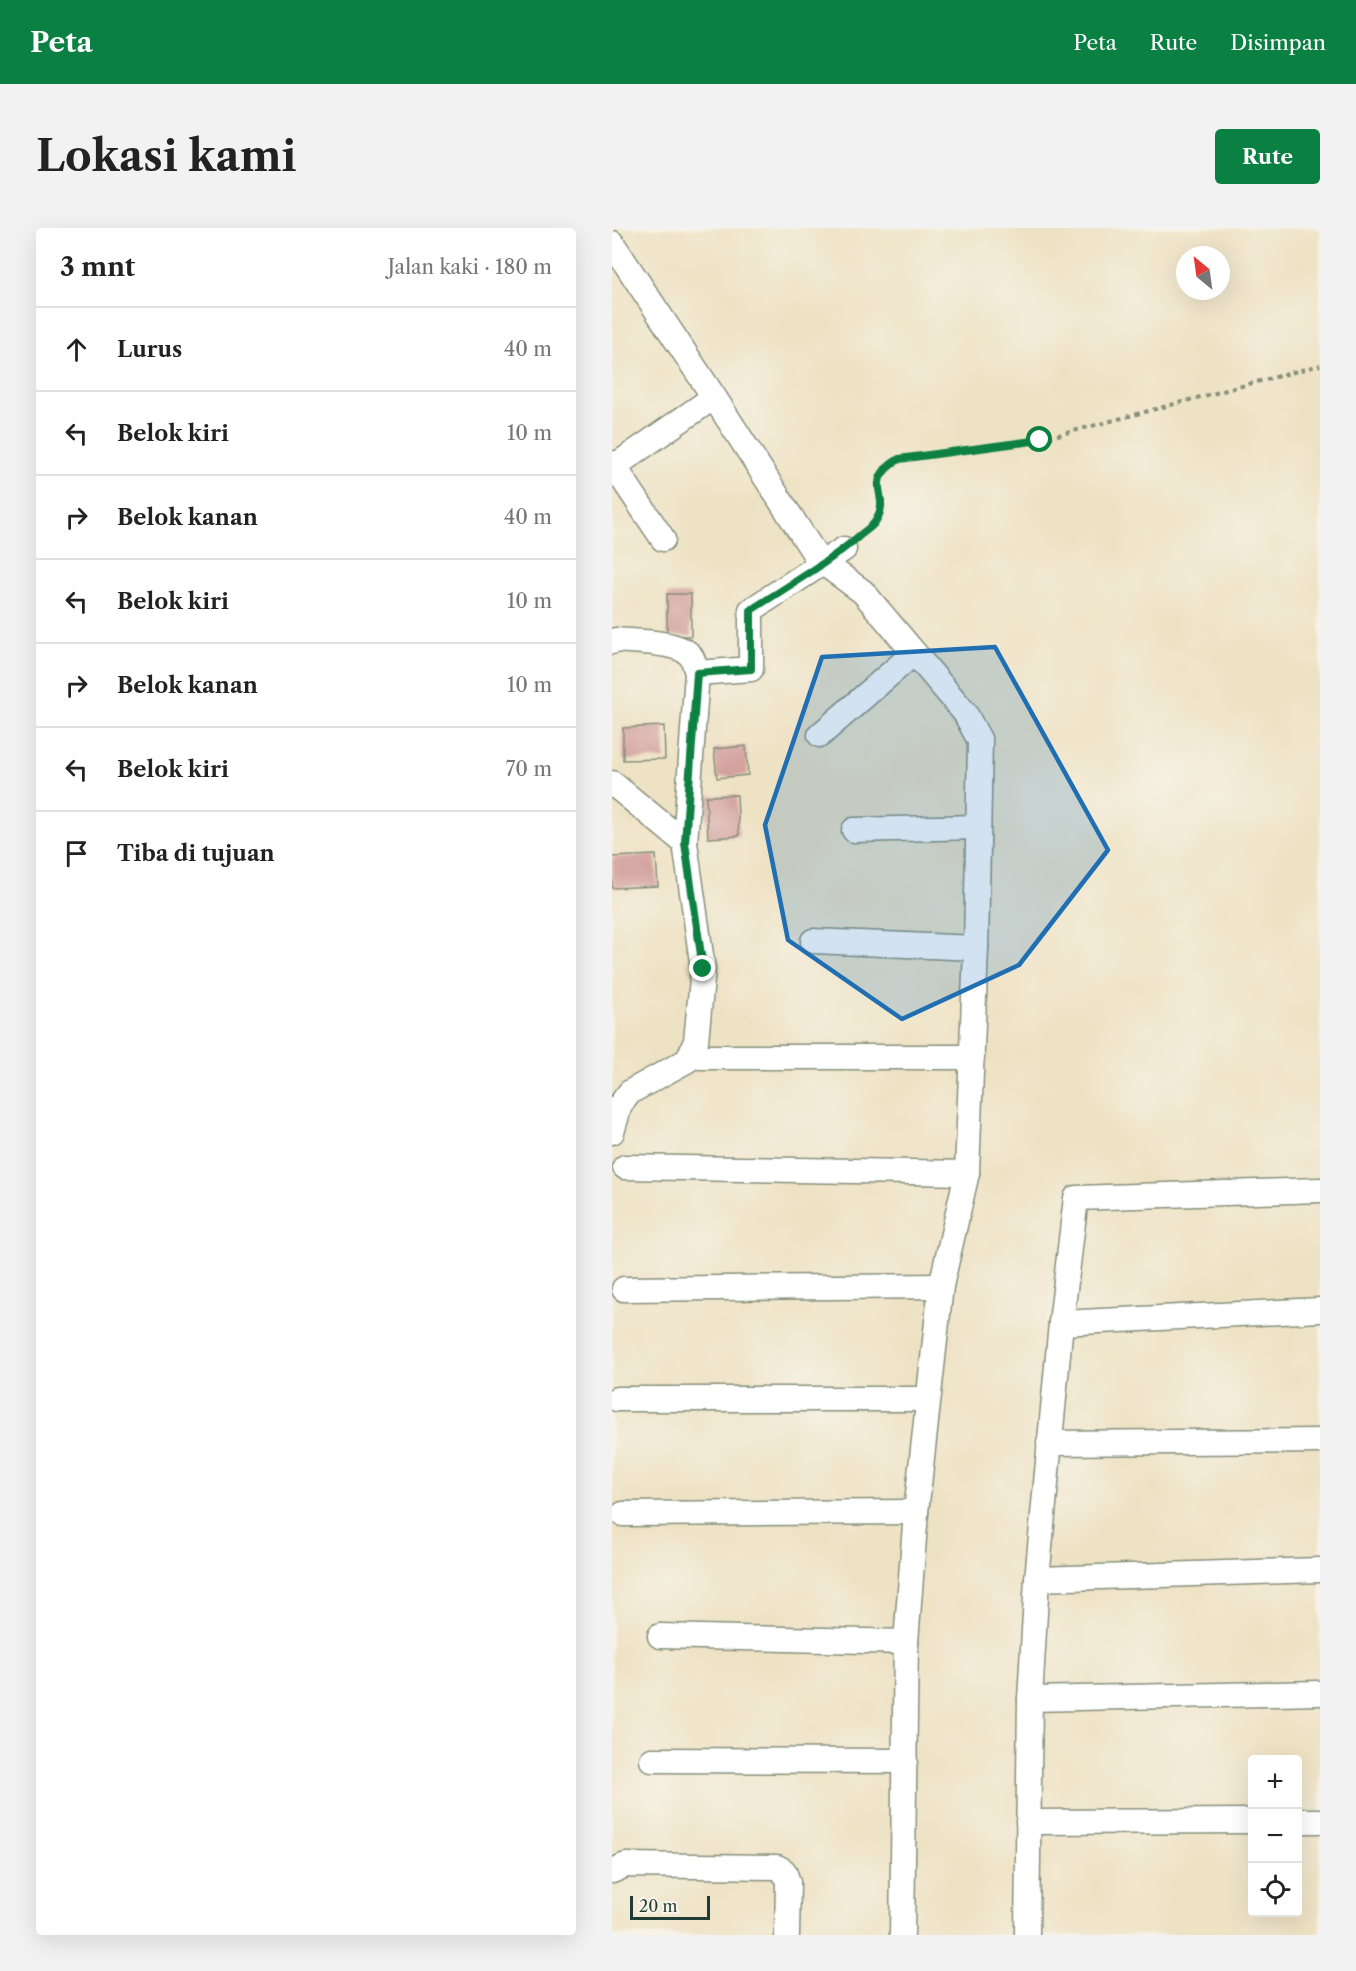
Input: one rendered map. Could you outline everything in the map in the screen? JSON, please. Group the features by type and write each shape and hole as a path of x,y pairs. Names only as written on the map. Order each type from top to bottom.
{"street":[{"path":"612,243 818,559 863,592 965,713 980,741 976,948 967,1173 941,1286 915,1512 906,1642 902,1935"},
{"path":"663,538 613,466 714,397"},
{"path":"697,673 751,669 751,610 844,549"},
{"path":"612,642 616,640 674,646 688,653 697,673 685,843 703,969 696,1041 688,1060 630,1092 620,1105 612,1132"},
{"path":"820,735 914,653"},
{"path":"612,783 685,843"},
{"path":"854,830 978,827"},
{"path":"813,941 976,948"},
{"path":"700,1057 972,1057"},
{"path":"625,1167 967,1173"},
{"path":"1027,1935 1030,1699 1037,1579 1061,1323 1076,1198 1320,1190"},
{"path":"624,1289 941,1286"},
{"path":"1061,1323 1320,1310"},
{"path":"617,1399 928,1399"},
{"path":"1049,1443 1320,1441"},
{"path":"623,1514 915,1512"},
{"path":"1037,1579 1320,1570"},
{"path":"660,1636 906,1642"},
{"path":"1030,1699 1320,1693"},
{"path":"652,1760 905,1761"},
{"path":"1028,1822 1248,1821"},
{"path":"1302,1821 1320,1821"},
{"path":"612,1870 626,1865 777,1867 784,1871 787,1877 787,1935"}],"path":[{"path":"844,549 875,522 882,503 878,482 884,468 899,459 1040,440 1320,365"}],"highlighted area":[{"path":"995,647 1108,850 1019,965 902,1019 788,940 765,825 822,657"}],"building":[{"path":"667,594 691,594 691,636 667,636"},
{"path":"664,726 665,759 623,760 623,728"},
{"path":"746,746 748,775 717,778 714,749"},
{"path":"737,795 739,836 708,838 706,796"},
{"path":"656,855 658,886 612,888 612,857"}],"route":[{"path":"703,969 685,843 697,673 751,669 751,610 844,549 875,522 882,503 878,482 884,468 899,459 1040,440"}]}
